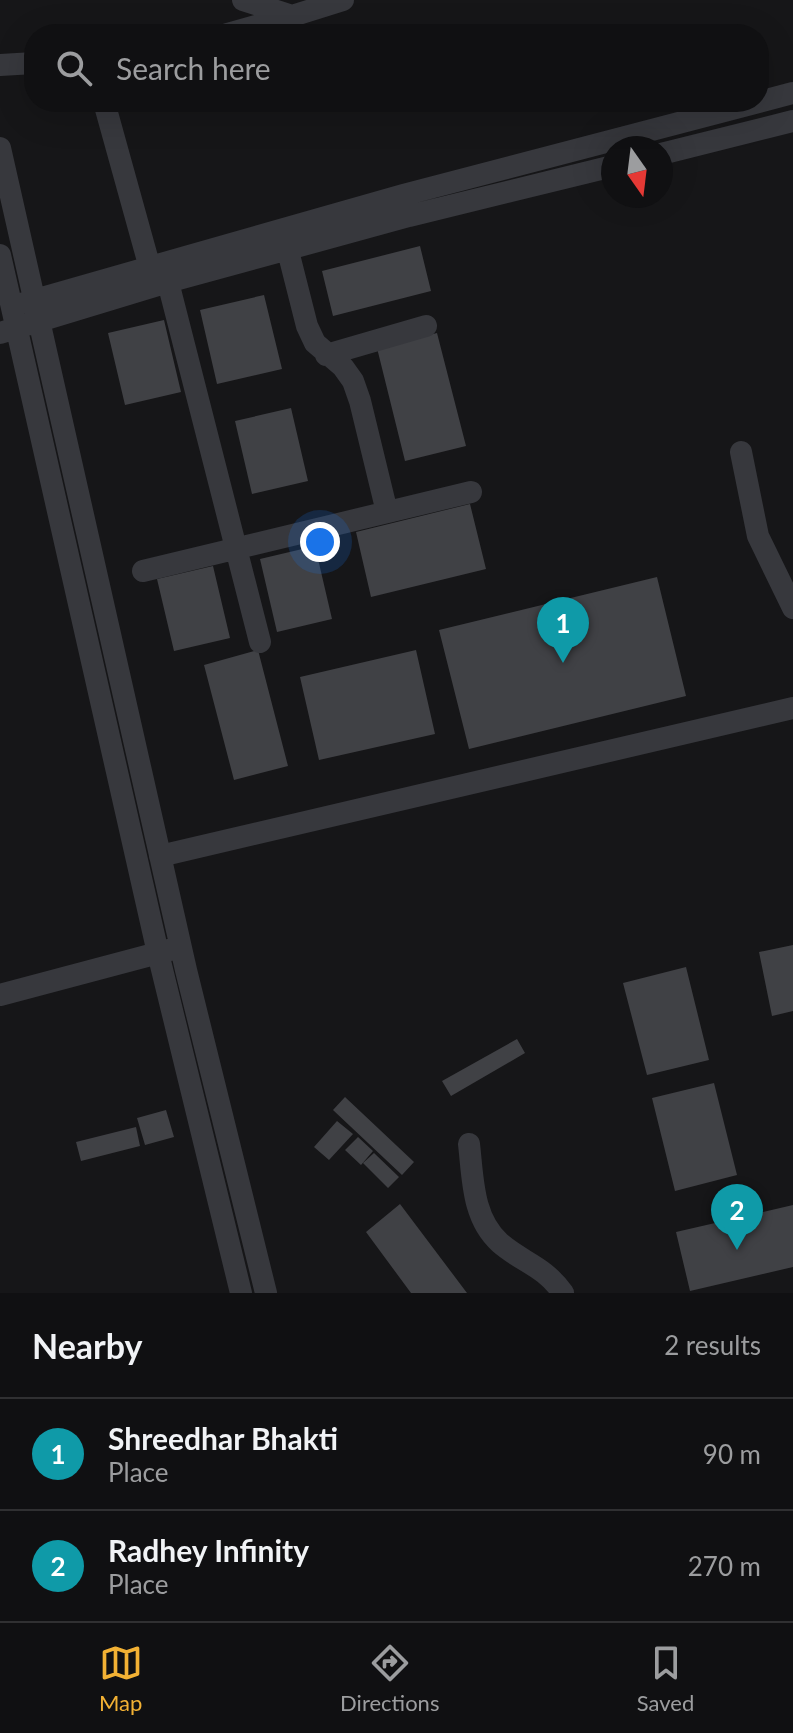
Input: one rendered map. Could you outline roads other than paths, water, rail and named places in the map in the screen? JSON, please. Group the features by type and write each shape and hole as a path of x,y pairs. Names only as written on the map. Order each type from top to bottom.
{"street":[{"path":"243,0 292,16"},
{"path":"263,24 343,0"},
{"path":"0,65 24,64"},
{"path":"769,99 793,93"},
{"path":"107,112 150,268"},
{"path":"38,311 150,268 403,195 720,112"},
{"path":"673,151 793,121"},
{"path":"0,148 181,948 266,1293"},
{"path":"7,320 168,282 409,216 601,169"},
{"path":"288,251 307,326 315,343 343,367 353,381 387,512"},
{"path":"0,255 7,320 241,1293"},
{"path":"168,282 260,642"},
{"path":"326,355 426,326"},
{"path":"741,452 758,536 793,608"},
{"path":"143,571 471,492"},
{"path":"160,856 793,708"},
{"path":"0,995 181,948"},
{"path":"469,1144 475,1195 483,1223 501,1243 552,1277 563,1293"}],"place":[{"name":"Shreedhar Bhakti","path":"563,663"},
{"name":"Radhey Infinity","path":"737,1250"}]}
